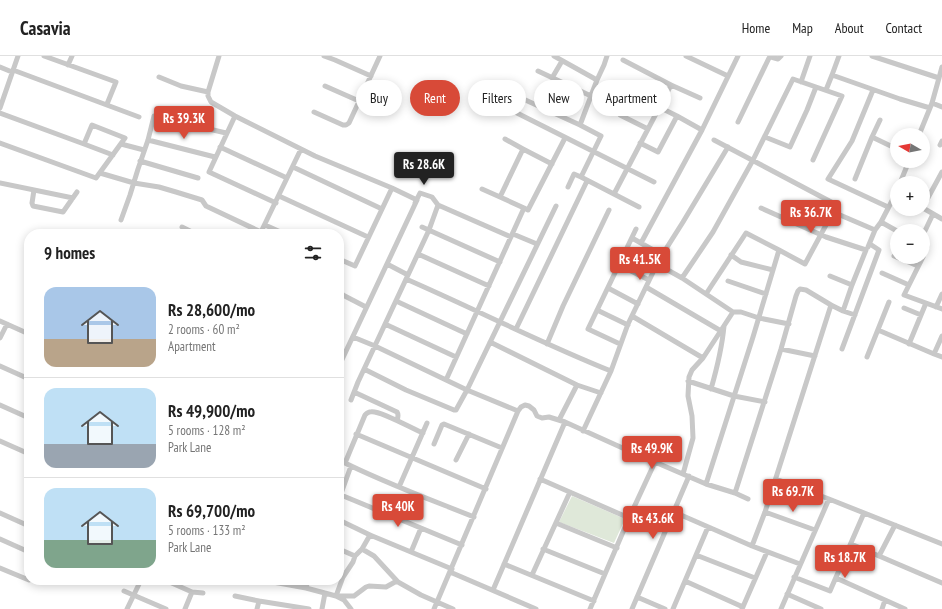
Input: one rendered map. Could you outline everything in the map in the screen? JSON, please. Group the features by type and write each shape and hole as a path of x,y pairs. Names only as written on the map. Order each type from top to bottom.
{"street":[{"path":"0,108 2,95 18,56"},
{"path":"44,56 116,82 107,104"},
{"path":"68,65 72,56"},
{"path":"219,56 208,92 211,102 235,116 301,149 417,200 415,203"},
{"path":"324,56 371,76"},
{"path":"369,80 380,56"},
{"path":"554,56 597,80 607,56"},
{"path":"686,56 728,76"},
{"path":"641,243 702,130 738,56"},
{"path":"738,122 769,58 771,57 778,59 781,56"},
{"path":"802,82 810,56"},
{"path":"826,90 839,56"},
{"path":"872,56 939,78"},
{"path":"623,60 661,80"},
{"path":"552,78 562,61"},
{"path":"0,67 107,104 139,117"},
{"path":"922,128 931,106 942,67"},
{"path":"538,71 591,96 580,125"},
{"path":"832,75 900,99 942,107"},
{"path":"159,77 181,86 208,92"},
{"path":"682,278 713,232 753,160 792,79 842,96 813,160"},
{"path":"671,85 700,98"},
{"path":"325,86 356,100"},
{"path":"765,137 790,147 816,87"},
{"path":"873,90 852,141 828,179 888,207"},
{"path":"526,100 601,136 581,178"},
{"path":"314,112 346,125 349,123 356,108"},
{"path":"0,113 112,155"},
{"path":"671,113 702,130"},
{"path":"121,220 148,140 154,116 226,133"},
{"path":"235,116 209,172 276,203"},
{"path":"523,116 654,182"},
{"path":"622,116 648,129"},
{"path":"614,194 654,116"},
{"path":"640,143 658,152 677,116"},
{"path":"855,178 880,120"},
{"path":"0,143 96,178 125,138 92,125 84,144"},
{"path":"872,137 890,146"},
{"path":"482,189 528,210 565,138"},
{"path":"505,139 552,164"},
{"path":"148,140 216,157"},
{"path":"706,294 746,233 805,264 833,212 835,204 714,140"},
{"path":"121,144 144,150"},
{"path":"220,146 287,178"},
{"path":"583,431 611,371 628,325 657,264 684,222 728,147"},
{"path":"263,229 301,149"},
{"path":"500,197 523,149"},
{"path":"140,161 198,178"},
{"path":"293,168 382,209"},
{"path":"930,195 942,172"},
{"path":"100,173 202,200 206,206 253,229"},
{"path":"568,186 574,174 639,207"},
{"path":"516,329 588,181"},
{"path":"0,183 73,198"},
{"path":"344,261 355,266 392,188"},
{"path":"34,190 33,206 60,212 63,212 77,192"},
{"path":"344,354 420,193 432,197 438,205 537,244"},
{"path":"279,196 368,237"},
{"path":"843,311 866,250 875,230 881,222 890,204"},
{"path":"351,400 429,230 438,205"},
{"path":"364,369 406,390 456,410 556,206"},
{"path":"446,380 524,208"},
{"path":"761,208 820,234 866,250"},
{"path":"547,344 609,210"},
{"path":"833,212 875,230"},
{"path":"930,212 942,219"},
{"path":"928,224 933,214"},
{"path":"881,222 890,227"},
{"path":"265,224 276,229"},
{"path":"422,227 500,262"},
{"path":"620,344 588,330 636,230"},
{"path":"632,238 662,256"},
{"path":"842,349 880,250 870,244"},
{"path":"706,484 779,250"},
{"path":"418,254 488,286"},
{"path":"731,255 741,262 773,270"},
{"path":"387,264 407,277 477,312 611,371"},
{"path":"657,264 682,278 733,312 741,312 759,318 789,324"},
{"path":"913,264 918,266 904,295 942,309"},
{"path":"619,265 649,280"},
{"path":"882,273 909,285"},
{"path":"830,276 852,285"},
{"path":"728,281 766,294"},
{"path":"646,287 721,331"},
{"path":"608,288 638,304"},
{"path":"735,493 765,402 798,291 800,289 806,290 831,305 855,315"},
{"path":"936,307 942,294"},
{"path":"344,296 366,307"},
{"path":"396,301 467,334"},
{"path":"867,357 889,302"},
{"path":"909,344 926,303"},
{"path":"752,546 776,479 831,305"},
{"path":"904,308 920,316"},
{"path":"597,310 628,325"},
{"path":"632,609 674,512 686,475 694,438 688,396 688,381 692,370 703,358 733,312"},
{"path":"632,316 703,358"},
{"path":"0,321 24,332"},
{"path":"0,338 6,324"},
{"path":"385,324 456,357"},
{"path":"711,389 720,357 724,325"},
{"path":"878,330 942,357"},
{"path":"934,354 942,336"},
{"path":"353,337 467,390 518,411"},
{"path":"490,342 577,385 601,393"},
{"path":"781,349 814,356"},
{"path":"0,366 24,377"},
{"path":"688,381 734,396 765,402"},
{"path":"493,590 540,479 577,385"},
{"path":"354,392 397,412 397,420"},
{"path":"434,609 518,411 525,405 534,410 537,416 542,418 549,417 562,421 706,484 748,498"},
{"path":"0,406 24,416"},
{"path":"423,433 397,420 374,412 369,412 365,415 345,462 399,487 474,517"},
{"path":"399,487 427,423"},
{"path":"434,444 444,424 502,448"},
{"path":"356,434 486,489"},
{"path":"456,460 469,434"},
{"path":"0,441 24,451"},
{"path":"590,609 655,462"},
{"path":"344,486 351,466"},
{"path":"540,479 630,518"},
{"path":"776,479 942,544"},
{"path":"532,575 570,492"},
{"path":"344,499 462,545"},
{"path":"781,609 829,499"},
{"path":"674,512 752,546 800,564"},
{"path":"765,512 815,530"},
{"path":"0,513 24,524"},
{"path":"794,577 830,592 864,513"},
{"path":"344,522 536,609"},
{"path":"556,523 617,548"},
{"path":"879,556 895,525"},
{"path":"673,609 708,527"},
{"path":"411,552 421,528"},
{"path":"344,577 355,556 362,549 370,535"},
{"path":"0,539 24,550"},
{"path":"851,544 942,583"},
{"path":"362,549 374,556 398,582 421,595 453,609"},
{"path":"544,549 605,574"},
{"path":"344,551 355,556"},
{"path":"685,581 743,608 767,552"},
{"path":"696,555 755,578"},
{"path":"504,564 594,601"},
{"path":"0,568 24,578"},
{"path":"836,578 904,609"},
{"path":"336,596 354,596 366,586 386,587 398,582"},
{"path":"127,609 139,585"},
{"path":"176,585 192,592 203,593"},
{"path":"290,585 336,596 344,600 351,609"},
{"path":"336,596 341,585"},
{"path":"124,591 166,609"},
{"path":"185,609 192,592"},
{"path":"322,609 326,593"},
{"path":"787,594 821,609"},
{"path":"235,596 309,609"},
{"path":"637,597 665,609"},
{"path":"882,609 886,600"},
{"path":"257,609 259,601"}],"green space":[{"path":"572,496 625,519 614,543 559,522"}]}
